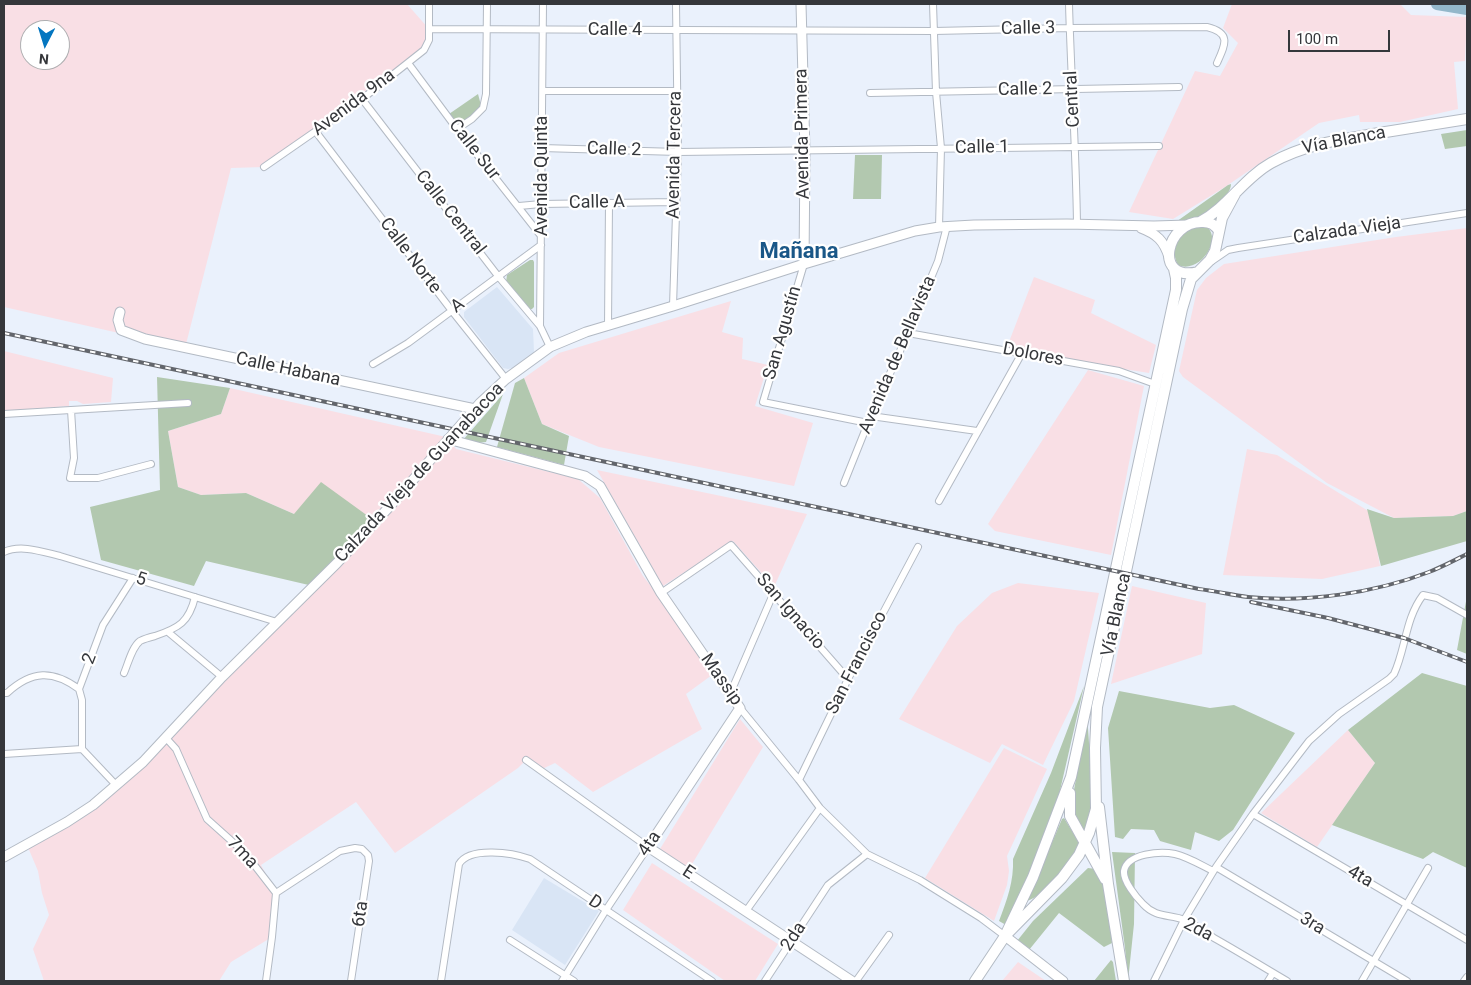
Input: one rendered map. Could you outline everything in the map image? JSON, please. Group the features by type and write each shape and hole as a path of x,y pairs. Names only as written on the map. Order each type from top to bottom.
{"main road":[{"name":"Avenida Primera","path":"801,4 805,152 804,264"},
{"name":"Vía Blanca","path":"1200,222 1213,214 1248,180 1268,164 1303,148 1336,140 1467,119"},
{"name":"Vía Blanca","path":"1219,234 1222,218 1235,194"},
{"path":"1129,224 1158,236 1166,247 1170,259 1174,269 1189,275 1200,272 1213,256 1219,234 1214,225 1200,222 1189,225 1175,235 1171,241 1170,259"},
{"name":"Calzada Vieja de Guanabacoa","path":"4,857 67,822 93,805 143,762 222,677 364,534 475,409 506,379 550,347 577,335 804,264 904,234 943,226 1189,225"},
{"name":"Vía Blanca","path":"975,981 1006,936 1034,877 1071,777 1176,290 1174,269"},
{"name":"Vía Blanca","path":"1006,936 1074,863 1094,818 1097,707 1182,309 1190,282 1200,272"},
{"name":"Calle Habana","path":"120,312 118,320 121,330 145,339 475,409"},
{"name":"Massip","path":"448,439 586,476 600,486 661,593 740,708"},
{"name":"4ta","path":"648,847 740,708"},
{"path":"1071,777 1070,816 1108,884"},
{"path":"1096,794 1124,981"},
{"name":"E","path":"648,847 852,981"},
{"path":"1074,863 1078,860 1086,860 1098,866"},
{"path":"1006,936 1063,981"}],"street":[{"name":"Avenida 9na","path":"264,167 362,99 424,50 429,40 429,4"},
{"path":"457,129 472,119 483,108 486,94 488,4"},
{"name":"Avenida Quinta","path":"543,4 540,326 550,347"},
{"name":"Avenida Tercera","path":"673,306 678,152 676,4"},
{"name":"Avenida de Bellavista","path":"844,483 869,420 938,261 943,226 941,148 936,92 933,4"},
{"name":"Central","path":"1069,4 1076,146 1077,224"},
{"name":"Calle 3","path":"802,31 1207,27 1220,32 1225,39 1217,63"},
{"name":"Calle 4","path":"429,29 802,31"},
{"name":"Calle Sur","path":"408,63 541,236"},
{"name":"Calle 2","path":"870,93 1180,87"},
{"path":"542,91 676,91"},
{"name":"Calle Central","path":"362,99 498,276 540,326"},
{"name":"Calle Norte","path":"316,132 506,379"},
{"name":"Calle 1","path":"805,152 941,148 1159,146"},
{"name":"Calle 2","path":"542,148 678,152 805,152"},
{"name":"Calle A","path":"519,206 675,202"},
{"path":"608,326 609,204"},
{"name":"Calzada Vieja","path":"1200,272 1216,257 1228,250 1467,213"},
{"path":"1219,234 1228,250"},
{"name":"A","path":"373,364 408,343 541,245"},
{"name":"San Agustín","path":"804,264 763,402 869,420"},
{"name":"Dolores","path":"908,333 1119,372 1155,384"},
{"path":"939,501 1022,353"},
{"path":"4,414 188,403"},
{"path":"71,410 74,458 70,478 98,478 151,464"},
{"path":"869,420 977,431"},
{"name":"San Ignacio","path":"661,593 731,545 848,679"},
{"name":"San Francisco","path":"799,780 848,679 918,548"},
{"name":"5","path":"4,552 21,549 39,551 277,622"},
{"name":"2","path":"82,749 82,700 79,690 104,624 133,578"},
{"path":"730,694 774,592"},
{"path":"1154,981 1184,920 1214,869 1309,741 1339,714 1394,674 1416,604 1423,596 1437,598 1467,616"},
{"path":"124,673 136,646 140,642 168,632 184,622 190,615 195,597"},
{"path":"168,632 222,677"},
{"path":"4,693 25,679 42,675 59,677 79,690"},
{"name":"Massip","path":"740,708 820,808 867,854 920,880 1006,936"},
{"name":"7ma","path":"166,738 176,749 207,819 245,853 276,892"},
{"path":"4,754 82,749 116,785"},
{"name":"E","path":"526,760 648,847"},
{"path":"746,912 820,808"},
{"name":"4ta","path":"1253,814 1467,940"},
{"name":"4ta","path":"563,979 648,847"},
{"name":"6ta","path":"276,892 340,852 355,848 362,849 368,855 369,861 352,981"},
{"name":"D","path":"441,981 458,870 462,858 469,855 506,853 517,854 530,859 712,981"},
{"name":"3ra","path":"1125,869 1135,858 1156,853 1173,854 1214,869 1408,981"},
{"name":"2da","path":"765,981 828,885 867,854"},
{"path":"1362,981 1428,868"},
{"name":"2da","path":"1125,869 1126,880 1142,903 1152,912 1184,920 1287,981"},
{"path":"266,981 276,892"},
{"path":"856,981 889,935"},
{"path":"510,940 563,979 574,981"},
{"path":"1268,981 1273,973"},
{"path":"1464,981 1467,977"}],"shaded area":[{"path":"4,4 407,4 429,29 424,50 264,167 231,168 185,348 4,307"},
{"path":"1232,4 1400,4 1411,15 1467,17 1465,61 1454,62 1458,109 1400,122 1360,122 1359,115 1319,123 1225,187 1173,219 1129,212 1195,71 1220,76 1238,43 1223,28"},
{"path":"1467,228 1467,511 1453,516 1394,518 1327,483 1183,377 1179,371 1197,290 1206,278 1224,264 1396,237"},
{"path":"1034,277 1095,300 1091,313 1156,345 1149,373 1022,353 1007,347"},
{"path":"497,287 533,329 534,352 519,366 508,369 503,368 464,317 464,312"},
{"path":"731,301 722,332 743,338 742,359 768,365 755,406 813,423 794,486 599,447 542,424 524,378 559,353"},
{"path":"4,351 113,378 111,402 83,404 77,401 69,401 69,406 4,411"},
{"path":"1088,370 1144,386 1111,555 995,531 988,524"},
{"path":"230,388 446,437 456,449 578,479 600,498 643,576 671,612 712,675 686,694 702,729 593,792 555,763 540,770 526,760 518,768 395,853 356,802 261,865 276,893 272,937 231,962 219,981 44,981 33,949 49,915 38,871 27,845 116,785 313,586 365,524 372,519 294,514 246,493 201,495 178,487 168,431 221,414"},
{"path":"1247,449 1277,455 1370,512 1380,566 1322,579 1223,575"},
{"path":"597,470 807,514 774,587 733,541 663,586"},
{"path":"1018,583 1099,593 1074,701 1043,765 1002,744 990,763 899,719 957,626 992,593"},
{"path":"1132,586 1206,603 1202,654 1111,684"},
{"path":"740,719 763,747 689,869 660,849"},
{"path":"1348,730 1375,763 1317,847 1261,813"},
{"path":"1004,748 1047,769 1007,856 1009,871 1007,885 994,921 925,878"},
{"path":"652,863 778,944 755,981 725,981 623,910"},
{"path":"544,878 599,911 565,965 512,930"},
{"path":"1018,962 1046,981 1002,981"}],"green space":[{"path":"478,94 482,109 458,127 449,114"},
{"path":"1467,130 1467,146 1445,149 1441,134"},
{"path":"855,155 882,155 881,199 853,199"},
{"path":"1231,184 1226,195 1209,212 1186,222 1173,224 1228,185"},
{"path":"1204,225 1210,231 1212,238 1211,246 1207,253 1194,265 1186,267 1178,265 1175,258 1176,244 1190,229"},
{"path":"530,260 534,262 534,307 532,309 529,309 506,282 507,275"},
{"path":"157,377 230,388 221,414 168,431 178,487 201,495 246,493 294,514 321,482 372,519 365,524 313,586 206,561 194,586 101,560 90,507 160,490"},
{"path":"524,378 542,424 569,436 564,465 497,447 515,383"},
{"path":"503,394 486,442 477,443 463,440"},
{"path":"1367,509 1394,518 1453,516 1467,511 1467,541 1381,566"},
{"path":"1467,596 1467,654 1457,650"},
{"path":"1422,673 1467,686 1467,868 1433,852 1423,859 1332,825 1375,763 1348,730"},
{"path":"1084,686 1056,808 1039,852 1006,925 999,921 1011,883 1013,859 1051,773"},
{"path":"1119,691 1210,708 1234,705 1295,733 1233,830 1219,841 1195,832 1191,850 1160,841 1154,830 1131,829 1123,839 1115,837 1108,728"},
{"path":"1086,725 1088,725 1093,803 1084,834 1075,821 1071,806"},
{"path":"1064,818 1080,844 1050,885 1035,898 1027,901 1062,819"},
{"path":"1112,852 1135,853 1134,924 1128,981 1125,948"},
{"path":"1088,868 1096,869 1107,895 1112,943 1104,947 1059,913 1029,950 1017,941 1033,921"},
{"path":"1111,960 1116,981 1094,981"}],"waterway":[{"path":"1437,4 1467,9"}],"railway":[{"path":"4,333 1199,589 1242,596 1293,599 1363,591 1386,586 1429,572 1467,554"},
{"path":"1251,602 1328,618 1404,638 1467,662"}],"district":[{"name":"Mañana","path":"799,252"}]}
